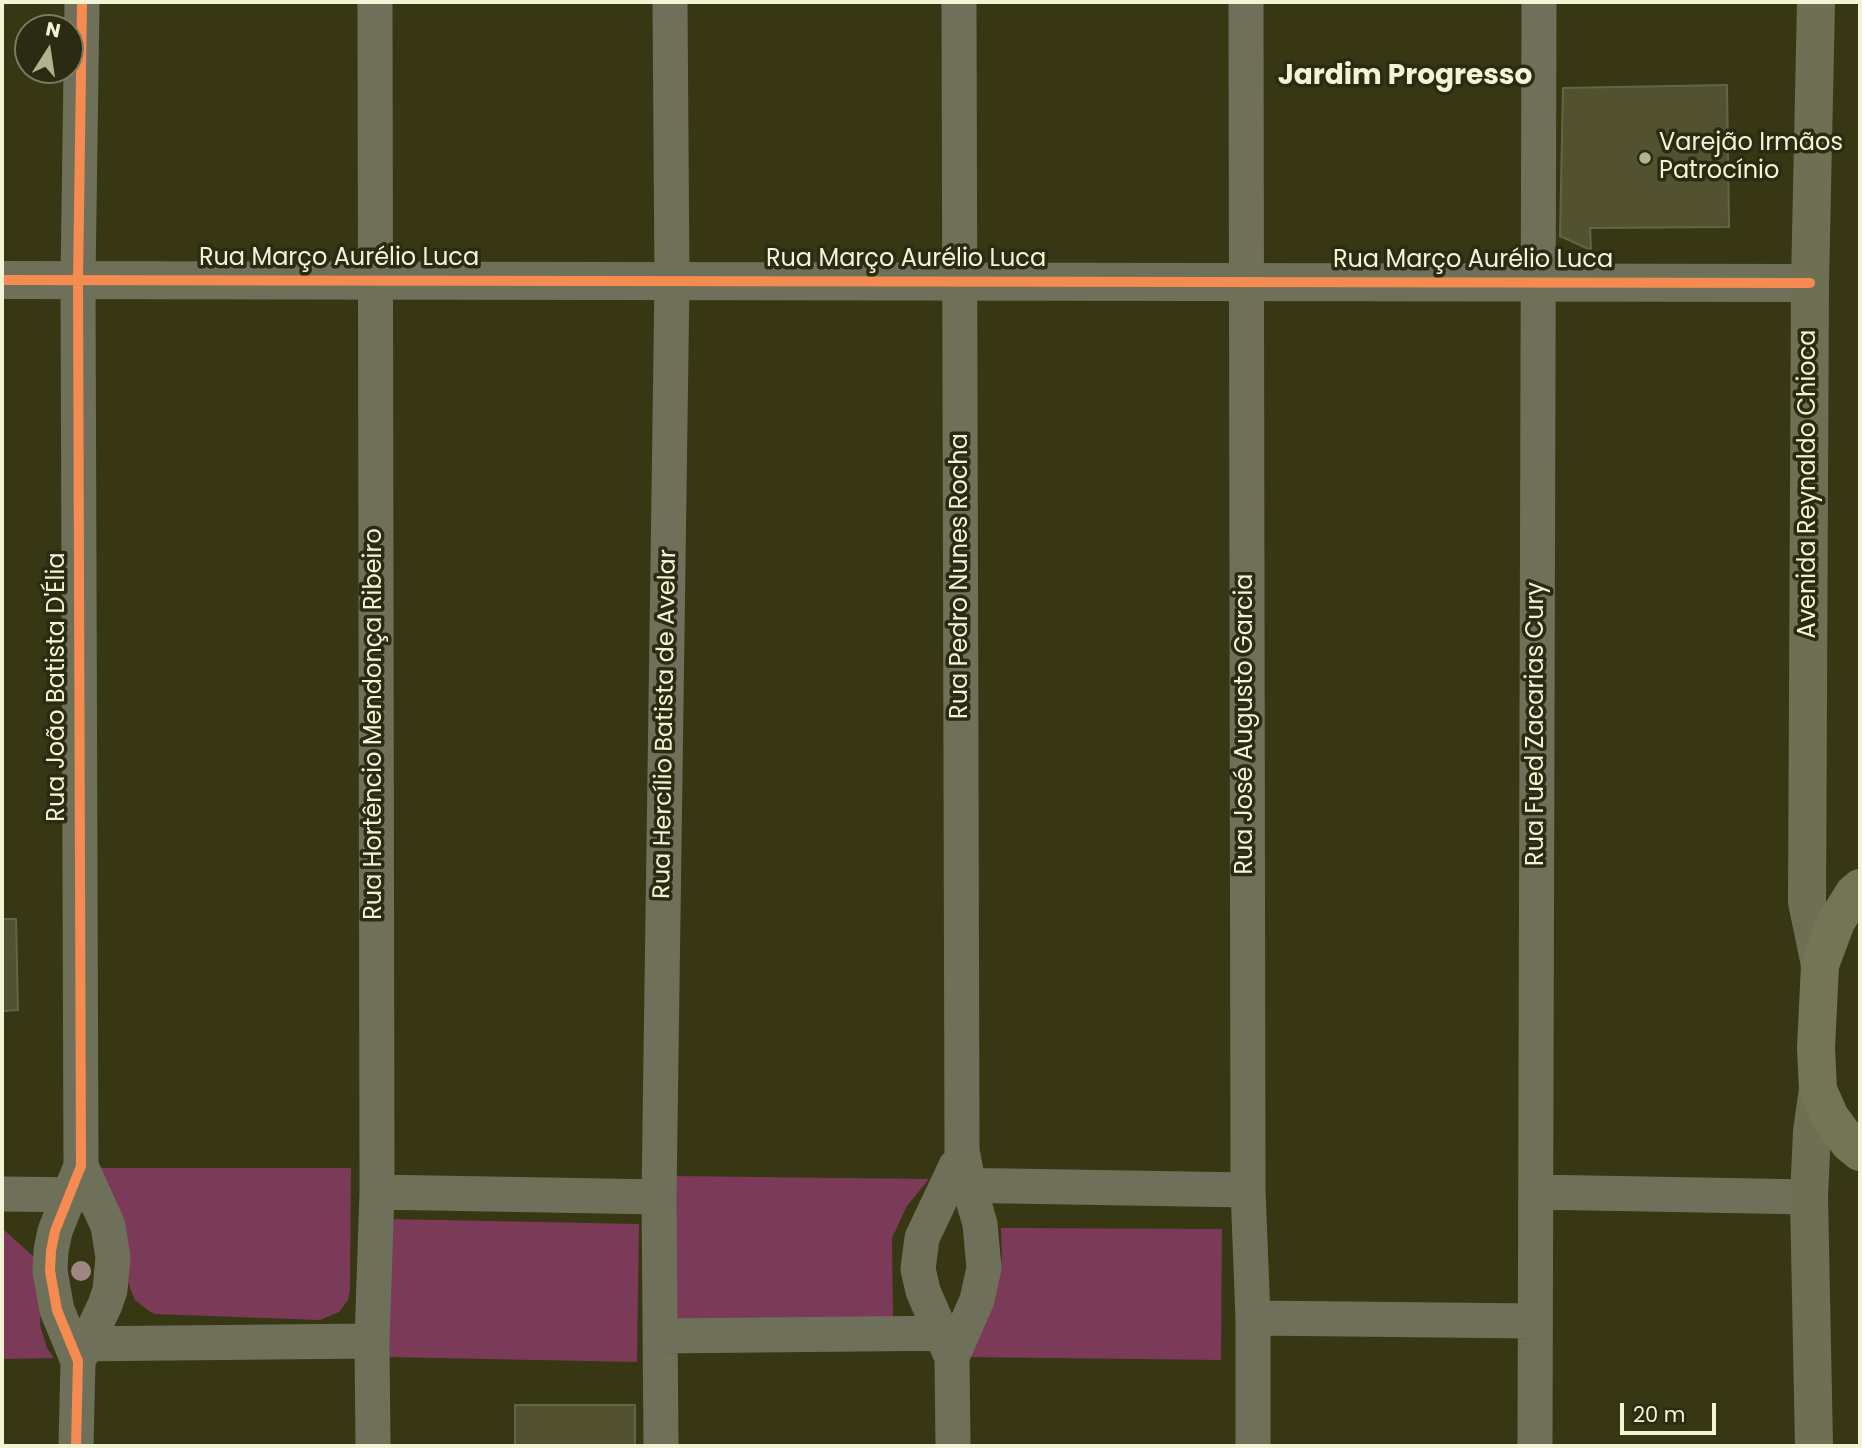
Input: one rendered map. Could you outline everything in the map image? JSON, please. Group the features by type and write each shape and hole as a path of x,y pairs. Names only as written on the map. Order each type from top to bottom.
{"main road":[{"name":"Avenida Reynaldo Chioca","path":"1816,2 1810,283 1807,901 1820,965"},
{"path":"1814,1446 1809,1197 1812,1131 1818,1090 1816,1048 1820,965 1836,922 1860,888"},
{"path":"1818,1090 1830,1117 1849,1143 1860,1152"}],"street":[{"name":"Rua João Batista D'Élia","path":"76,1446 78,1350 57,1310 50,1271 55,1231 82,1185 78,280 82,2"},
{"name":"Rua Hortêncio Mendonça Ribeiro","path":"373,1446 372,1341 377,1192 375,2"},
{"name":"Rua Hercílio Batista de Avelar","path":"661,1446 659,1198 672,281 670,2"},
{"name":"Rua Pedro Nunes Rocha","path":"951,1341 977,1300 984,1268 983,1240 959,1186 962,1151 959,2"},
{"name":"Rua José Augusto Garcia","path":"1245,2 1248,1190 1253,1318 1253,1446"},
{"name":"Rua Fued Zacarias Cury","path":"1535,1446 1539,2"},
{"name":"Rua Março Aurélio Luca","path":"2,280 1810,283"},
{"name":"Rua João Batista D'Élia","path":"78,1350 105,1305 112,1271 112,1242 108,1226 82,1185"},
{"path":"2,1194 82,1185"},
{"name":"Rua Pedro Nunes Rocha","path":"953,1446 951,1341 923,1291 918,1269 919,1253 928,1224 959,1186"},
{"path":"959,1186 1248,1190"},
{"path":"377,1192 659,1198"},
{"path":"1536,1192 1809,1197"},
{"path":"1253,1318 1534,1321"},
{"path":"660,1336 951,1341"},
{"path":"78,1350 372,1341"}],"shaded area":[{"path":"95,1168 351,1168 348,1300 339,1312 320,1320 155,1314 149,1311 135,1300 130,1288"},
{"path":"670,1176 929,1179 907,1206 892,1238 893,1321 672,1320"},
{"path":"388,1219 639,1224 637,1362 386,1357"},
{"path":"2,1228 35,1258 42,1277 40,1325 47,1348 54,1358 2,1359"},
{"path":"1001,1228 1222,1229 1221,1360 964,1357 998,1283 1002,1256"}],"building":[{"name":"Varejão Irmãos Patrocínio","path":"1727,85 1729,227 1590,228 1591,250 1560,236 1563,88"},
{"path":"2,919 16,919 18,1010 2,1011"},
{"path":"515,1405 635,1405 635,1446 515,1446"}],"cycle path":[{"path":"76,1446 78,1361 57,1310 50,1271 55,1231 81,1166 78,280 82,2"},
{"path":"2,280 1810,283"}],"place":[{"name":"Varejão Irmãos Patrocínio","path":"1645,158"}],"district":[{"name":"Jardim Progresso","path":"1405,77"}]}
